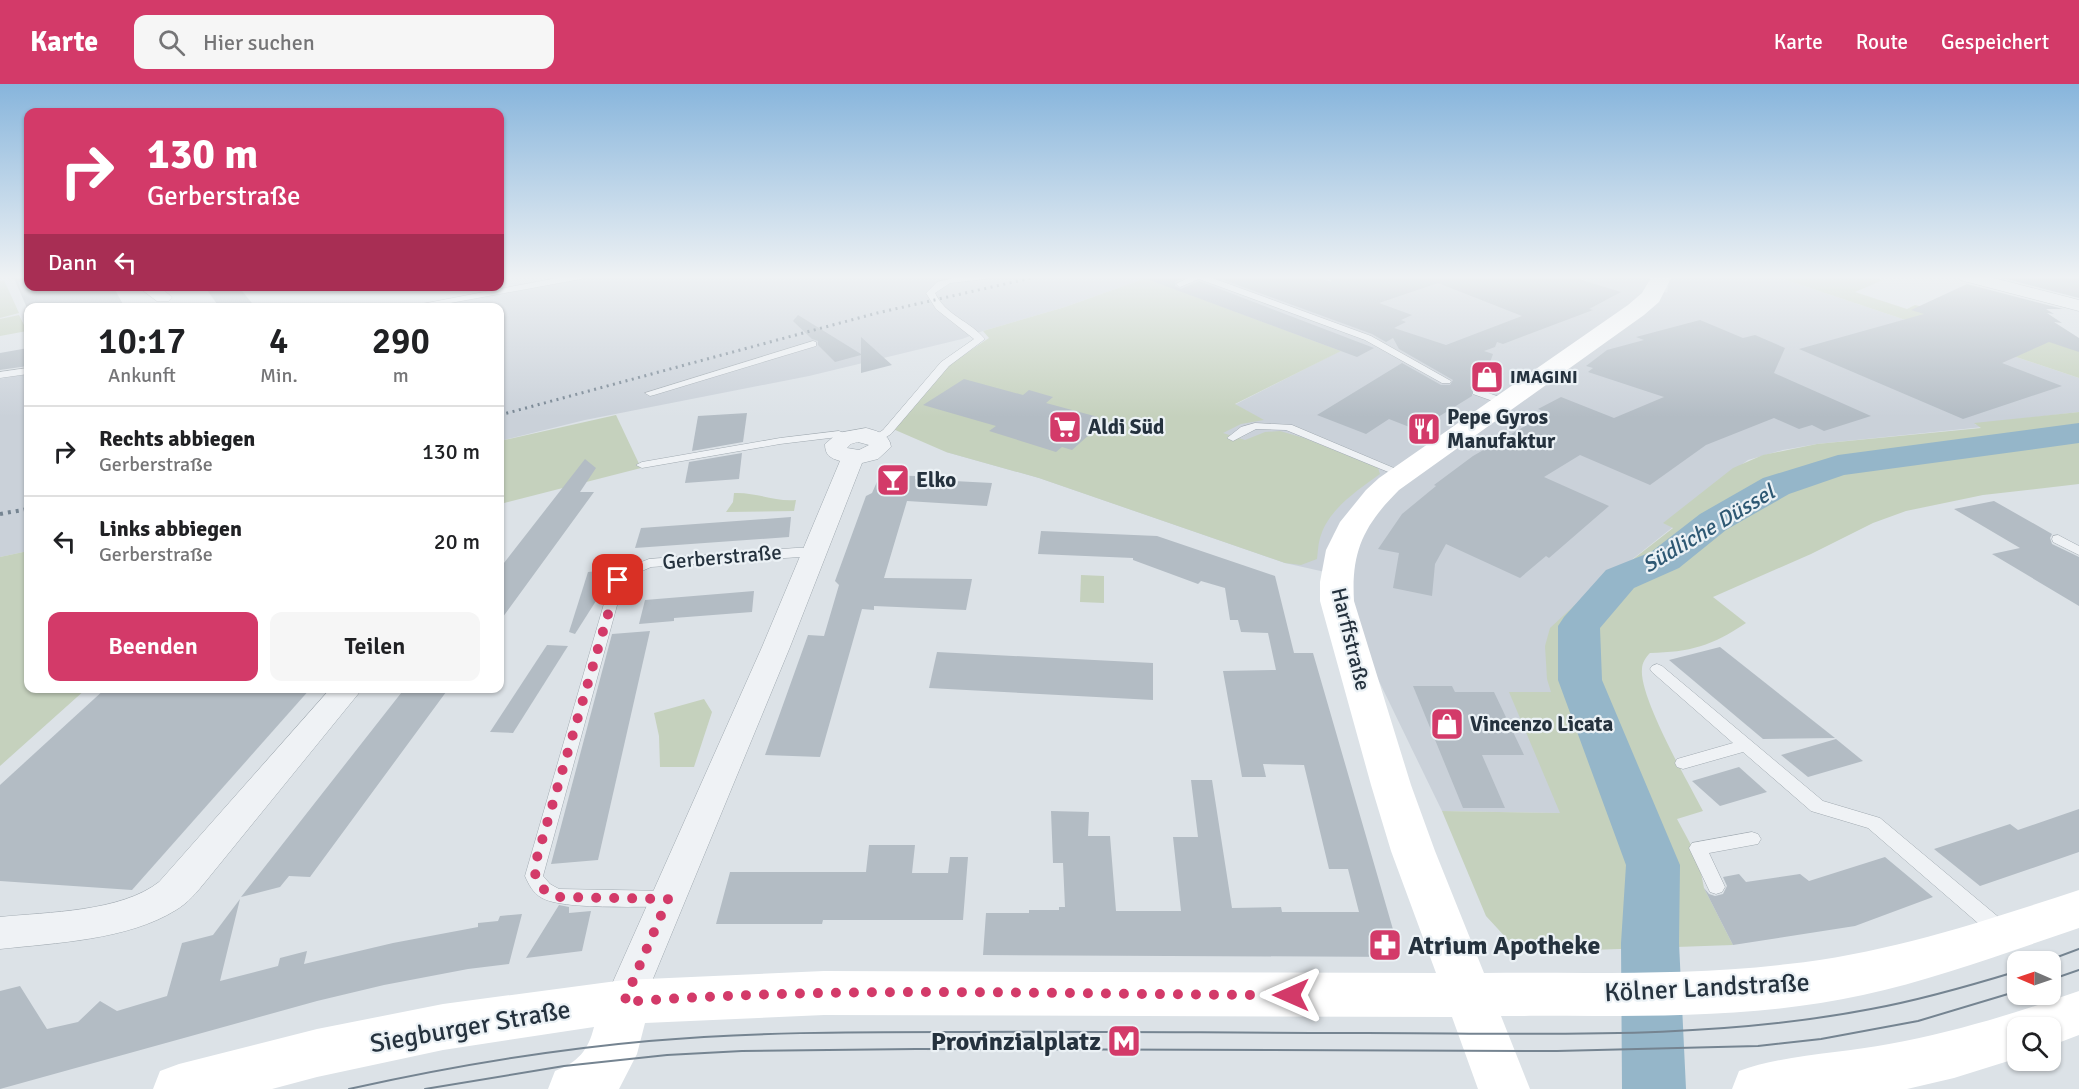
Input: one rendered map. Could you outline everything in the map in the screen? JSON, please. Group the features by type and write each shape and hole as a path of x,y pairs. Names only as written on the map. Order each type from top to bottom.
{"main road":[{"name":"Harffstraße","path":"1469,995 1413,851 1391,785 1337,601 1338,562 1352,524 1369,502 1402,474 1617,323"},
{"name":"Kölner Landstraße","path":"1469,995 1686,993 1788,986 1862,974 1946,953 2079,909"},
{"name":"Siegburger Straße","path":"179,1089 317,1053 443,1027 624,1002 710,996 824,993 1469,995"},
{"path":"1469,995 1504,1089"},
{"path":"574,1089 586,1085 605,1070 615,1043 624,1002"},
{"path":"2061,1020 2079,1013"},
{"path":"1758,1089 1873,1081 1934,1058 2007,1038"},
{"name":"Siegburger Straße","path":"247,1089 287,1078 317,1053"}],"street":[{"path":"850,447 876,452 880,447 876,439"},
{"name":"Gerberstraße","path":"624,1002 815,552 850,447"},
{"path":"0,933 69,925 128,913 158,902 167,896 193,871 344,693"}],"lane":[{"path":"876,439 887,432 945,364 978,342 980,339 975,333 961,323"},
{"path":"1328,323 1368,339 1446,381"},
{"path":"650,393 813,344"},
{"path":"0,375 24,372"},
{"path":"1477,392 1504,402"},
{"path":"1233,438 1245,429 1255,426 1288,427 1402,474"},
{"path":"642,465 780,441 839,434 850,447"},
{"path":"2058,539 2079,551"},
{"name":"Gerberstraße","path":"668,899 559,897 548,894 540,888 534,876 536,861 615,586 626,573 649,563 815,552"},
{"path":"1657,669 1817,806 1874,823 2005,934"},
{"path":"1683,763 1746,745"},
{"path":"1716,887 1698,848 1752,839"}],"shaded area":[{"path":"504,323 1011,323 962,339 809,376 585,420 504,440"},
{"path":"1265,323 1914,323 2079,378 2079,412 1975,424 1983,427 1817,444 1783,450 1748,460 1664,523 1673,527 1577,603 1552,692 1561,813 1442,811 1360,642 1347,600 1350,511 1334,534 1325,572 1285,563 1039,478 946,452 1193,426 1340,351"},
{"path":"24,375 24,552 0,557 0,379"}],"green space":[{"path":"0,323 23,323 24,332 0,336"},
{"path":"1011,323 1266,323 1341,351 1235,404 1264,420 1241,424 1223,433 1245,440 1265,432 1280,431 1304,438 1378,468 1380,474 1346,500 1331,516 1320,538 1317,559 1301,565 1285,563 1039,478 946,452 893,429 931,381 956,360 989,338 983,331"},
{"path":"1914,323 1990,323 2079,344 2079,378"},
{"path":"2079,412 2079,484 1983,495 1906,511 1873,523 1811,554 1713,597 1746,623 1734,631 1700,646 1650,653 1646,658 1642,669 1648,699 1666,740 1703,811 1677,819 1698,858 1704,888 1733,945 1534,952 1509,941 1486,916 1442,811 1560,813 1509,692 1551,692 1547,679 1545,646 1550,628 1577,603 1673,528 1663,523 1733,468 1763,455 1817,444 1981,428 1974,423"},
{"path":"616,415 641,468 504,503 504,440"},
{"path":"734,493 796,500 794,511 726,512 733,502"},
{"path":"24,552 24,693 82,693 0,766 0,557"},
{"path":"1081,575 1104,576 1104,603 1080,602"},
{"path":"704,699 712,712 694,767 660,767 659,736 654,713"}],"building":[{"path":"795,323 811,323 861,354 861,337 892,365 861,373 861,355 835,362 818,345 818,341 812,339"},
{"path":"1265,323 1308,323 1374,348 1357,357"},
{"path":"1342,323 1404,323 1394,328 1446,345 1504,323 1559,323 1503,344 1497,342 1495,347 1484,351 1493,354 1488,368 1504,374 1483,389 1472,388 1472,396 1417,430 1389,419 1366,434 1317,415 1402,363 1441,385 1450,385 1453,380 1399,349 1393,338 1386,342 1372,334"},
{"path":"1689,323 1707,323 1743,338 1755,335 1785,348 1774,373 1871,416 1824,431 1812,425 1799,429 1774,418 1706,445 1650,485 1580,455 1544,477 1609,506 1549,558 1546,556 1520,578 1446,544 1435,564 1432,596 1393,588 1399,553 1378,549 1402,514 1436,486 1434,485 1473,456 1548,413 1538,409 1561,397 1614,418 1664,397 1588,372 1593,368 1586,366 1607,350 1644,340 1636,337"},
{"path":"1892,323 2055,323 2079,338 2079,352 2049,342 2002,363 2062,386 1963,419 1799,349"},
{"path":"24,349 24,367 0,370 0,353"},
{"path":"964,379 1023,395 1029,390 1053,397 1046,403 1098,417 1098,427 1072,450 1062,447 1056,452 989,431 996,426 923,405"},
{"path":"747,413 743,442 692,451 698,416"},
{"path":"742,453 739,479 685,483 689,462"},
{"path":"585,459 596,468 580,492 594,492 504,616 504,563"},
{"path":"880,475 992,483 987,506 907,501 884,578 972,579 966,610 874,606 874,610 862,609 820,757 765,755 808,635 824,636 839,585 835,581 866,496 872,493"},
{"path":"1994,501 2052,534 2050,538 2052,544 2079,557 2079,606 1992,554 2020,548 1954,509"},
{"path":"791,517 789,537 635,548 641,528"},
{"path":"1041,531 1157,536 1275,576 1294,653 1313,653 1401,957 983,955 986,913 1029,913 1029,910 1059,910 1059,907 1065,907 1063,863 1053,863 1051,811 1089,812 1088,836 1110,836 1116,911 1181,911 1173,837 1198,837 1191,780 1212,780 1232,908 1281,907 1282,912 1359,912 1348,869 1329,869 1304,765 1263,764 1266,777 1242,777 1223,671 1276,670 1268,633 1241,632 1238,620 1230,620 1225,588 1201,581 1198,584 1133,560 1133,558 1038,554"},
{"path":"608,570 601,593 575,634 569,632 588,572"},
{"path":"754,591 752,612 674,618 674,621 639,624 645,600"},
{"path":"650,631 598,860 551,864 612,634"},
{"path":"547,645 568,646 513,733 490,732"},
{"path":"1720,647 1835,738 1763,739 1669,660"},
{"path":"937,652 1153,663 1153,700 929,688"},
{"path":"1413,686 1452,686 1455,692 1494,692 1524,755 1482,755 1505,808 1463,808"},
{"path":"101,693 307,693 132,890 0,881 0,785"},
{"path":"401,693 445,693 310,877 289,876 280,887 241,897"},
{"path":"1836,739 1863,761 1808,777 1781,755"},
{"path":"1739,767 1767,792 1720,806 1692,781"},
{"path":"2079,809 2079,852 1980,886 1934,849 2010,824 2018,830"},
{"path":"869,845 915,845 912,873 948,873 950,857 968,857 963,920 823,920 822,924 716,924 730,872 866,872"},
{"path":"1885,857 1933,897 1855,926 1733,945 1704,888 1709,894 1715,896 1723,894 1727,886 1723,877 1739,874 1746,882 1800,874 1809,881"},
{"path":"240,899 220,981 278,966 280,958 307,951 304,964 393,943 478,927 478,923 498,921 500,916 522,914 509,964 468,969 384,985 317,1001 0,1089 0,991 20,986 47,1029 78,1022 100,1001 117,1011 167,996 182,943 213,935"},
{"path":"559,905 569,907 569,913 591,911 582,951 526,958"}],"waterway":[{"name":"Südliche Düssel","path":"1654,1089 1650,943 1653,865 1580,680 1579,626 1620,579 1665,560 1713,522 1776,486 1838,465 2079,433"}],"tram line":[{"path":"2061,956 2079,949"},
{"path":"2061,976 2079,970"},
{"path":"349,1089 423,1073 536,1054 649,1041 763,1034 838,1032 1556,1034 1683,1031 1809,1019 1890,1005 2007,974"},
{"path":"425,1089 564,1066 667,1055 742,1051 916,1049 1557,1051 1758,1046 1821,1039 1918,1021 2007,994"}],"railway":[{"path":"504,414 840,323"},
{"path":"0,514 24,510"}],"place":[{"name":"IMAGINI","path":"1487,377"},
{"name":"Aldi Süd","path":"1065,427"},
{"name":"Pepe Gyros Manufaktur","path":"1424,429"},
{"name":"Elko","path":"893,480"},
{"name":"Vincenzo Licata","path":"1447,724"},
{"name":"Atrium Apotheke","path":"1385,945"},
{"name":"Provinzialplatz","path":"1124,1041"}],"route":[{"path":"618,580 536,861 534,876 540,888 548,894 559,897 668,899 624,1002 710,996 824,993 1291,995"}]}
